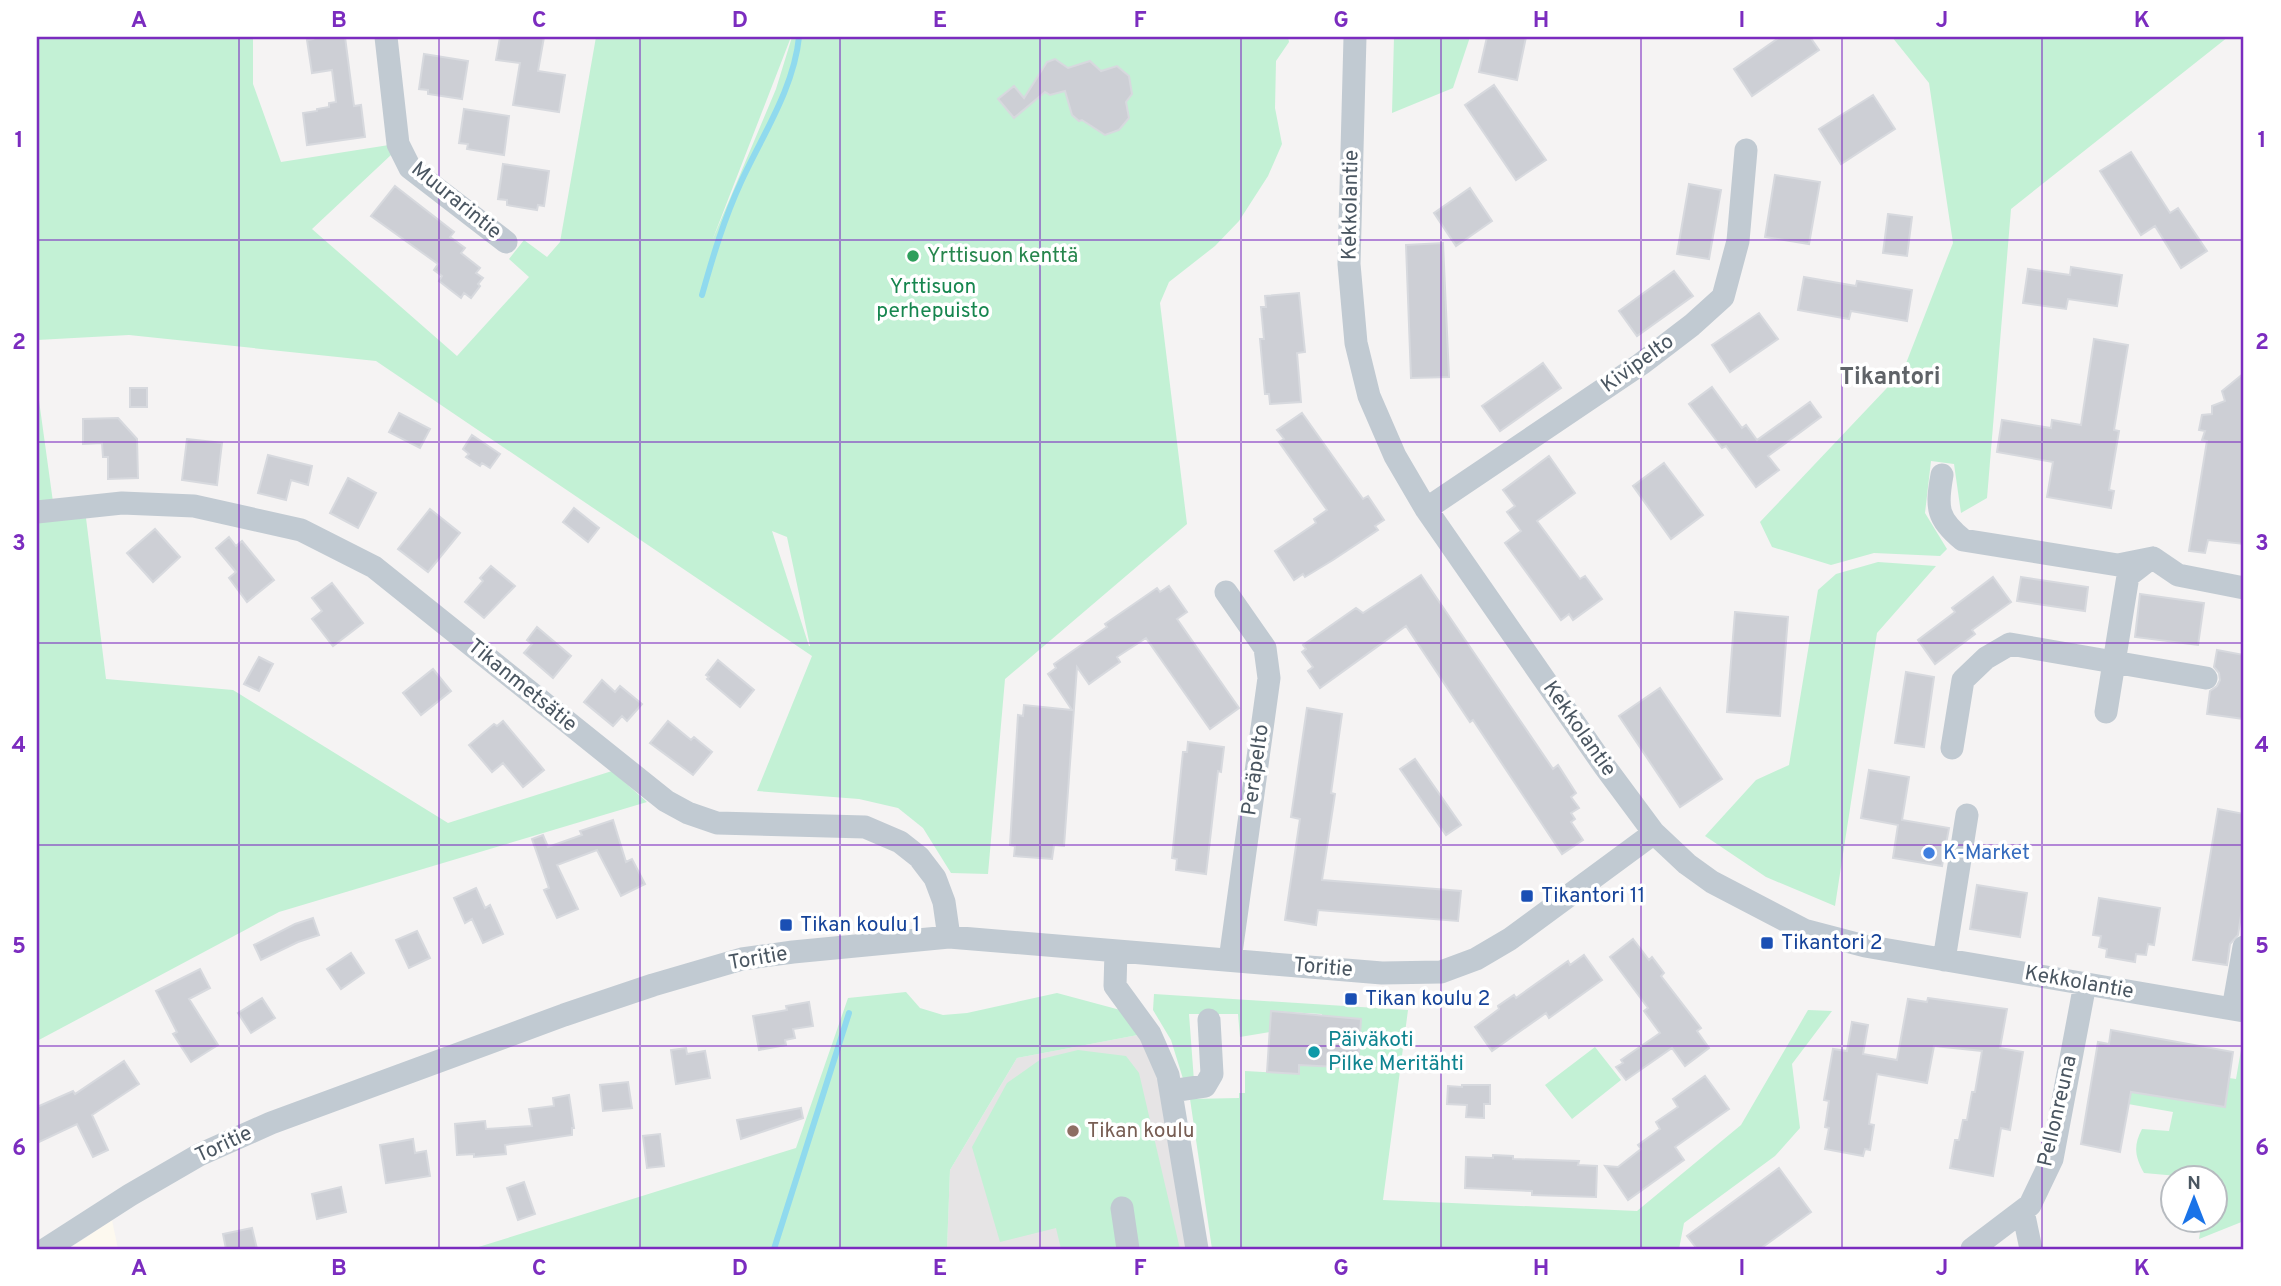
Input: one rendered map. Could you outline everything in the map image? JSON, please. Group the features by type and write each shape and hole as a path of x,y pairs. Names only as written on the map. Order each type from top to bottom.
{"street":[{"name":"Muurarintie","path":"386,37 398,144 411,168 506,242"},
{"name":"Kekkolantie","path":"1355,37 1349,264 1356,343 1369,396 1395,456 1426,509 1654,833 1687,864 1712,882 1804,930 1865,946 2239,1010"},
{"name":"Kivipelto","path":"1426,509 1641,364 1723,297 1738,241 1746,150"},
{"path":"1942,475 1938,510 1947,527 1963,540 2118,565 2152,558 2178,575 2244,588"},
{"name":"Tikanmetsätie","path":"37,512 122,503 194,506 301,530 374,567 666,801 688,813 717,823 865,827 900,842 919,858 935,878 944,902 948,937"},
{"path":"2106,712 2128,576 2152,558"},
{"name":"Peräpelto","path":"1226,592 1265,648 1269,678 1230,960"},
{"path":"1952,748 1963,680 1986,658 2010,644 2206,678"},
{"path":"1944,960 1967,815"},
{"name":"Toritie","path":"46,1249 130,1195 200,1155 259,1128 564,1014 742,959 948,937 1382,973 1441,972 1476,959 1510,939 1654,833"},
{"path":"2239,1010 2244,947"},
{"path":"1116,951 1115,986 1150,1034 1168,1075 1197,1249"},
{"name":"Pellonreuna","path":"1972,1249 2030,1205 2052,1159 2085,984"},
{"path":"1171,1091 1205,1086 1212,1074 1209,1020"},
{"path":"1122,1208 1128,1249"},
{"path":"2023,1211 2031,1249"}],"shaded area":[{"name":"Tikan koulu","path":"1143,1034 1165,1091 1192,1249 947,1249 950,1170 1017,1058"},
{"path":"112,1220 118,1249 69,1249"}],"green space":[{"name":"Yrttisuon perhepuisto","path":"37,37 253,37 253,84 281,162 389,145 391,155 312,229 457,356 529,277 509,259 524,240 547,257 560,242 596,37 791,37 712,241 776,89 792,37 1288,37 1289,42 1276,61 1275,108 1282,144 1268,176 1239,221 1215,246 1169,282 1160,303 1187,524 1005,679 988,874 951,873 923,828 898,808 859,799 757,791 812,656 376,361 129,335 37,340","holes":["772,531 787,537 810,646"]},
{"path":"1394,37 1470,37 1453,88 1392,113"},
{"path":"1892,37 2228,37 2011,209 1987,498 1961,513 1954,464 1931,461 1925,513 1947,549 1940,556 1874,553 1831,565 1772,547 1760,522 1903,371 1953,243 1929,83"},
{"path":"37,386 53,502 37,503"},
{"path":"86,518 106,679 233,690 448,823 612,771 647,802 279,912 37,1041 37,522"},
{"path":"1878,562 1936,566 1877,633 1835,906 1766,877 1705,836 1756,780 1789,765 1818,590 1836,574"},
{"path":"906,992 920,1008 943,1015 967,1013 1057,993 1124,1011 1143,1034 1017,1058 950,1170 947,1249 472,1249 796,1148 848,998"},
{"path":"1154,994 1408,1010 1383,1200 1637,1211 1741,1125 1808,1010 1832,1011 1792,1064 1800,1128 1775,1156 1684,1223 1679,1249 1212,1249 1190,1099 1239,1098 1239,1093 1245,1093 1245,1071 1298,1074 1299,1065 1358,1068 1361,1019 1339,1017 1322,1021 1322,1014 1271,1011 1270,1032 1240,1037 1238,1014 1189,1014 1194,1081 1184,1082 1171,1040 1153,1010"},
{"path":"2244,1044 2244,1221 2228,1227 2228,1164 2158,1164 2158,1174 2144,1173 2136,1151 2142,1129 2169,1131 2173,1112 2128,1104 2130,1092 2225,1107 2229,1078 2236,1079"},
{"path":"1595,1047 1621,1080 1572,1119 1545,1085"},
{"name":"Tikan koulu","path":"1078,1050 1126,1056 1139,1073 1180,1249 1061,1249 1056,1228 1000,1242 972,1147 1007,1083 1041,1059"}],"building":[{"path":"312,37 345,37 354,106 361,105 365,137 307,145 303,113 329,107 329,103 336,102 332,70 312,73 307,40 313,39"},
{"path":"500,37 544,37 538,71 565,75 559,112 513,105 520,63 496,60"},
{"path":"1487,37 1526,37 1517,80 1479,72"},
{"path":"1780,37 1810,37 1819,50 1752,96 1734,69"},
{"path":"424,54 468,61 462,99 428,94 428,90 419,89"},
{"path":"1055,59 1068,68 1090,61 1101,71 1117,66 1129,76 1132,94 1126,102 1129,118 1119,130 1105,135 1082,120 1079,121 1072,115 1065,91 1050,95 1045,92 1014,118 998,99 1014,86 1024,98 1047,62"},
{"path":"1494,85 1546,160 1516,180 1465,105"},
{"path":"1873,95 1895,129 1841,164 1819,129"},
{"path":"464,109 509,116 504,155 467,149 468,144 459,143"},
{"path":"2131,152 2170,213 2178,208 2207,251 2181,268 2155,226 2141,235 2100,171"},
{"path":"503,164 549,171 544,206 538,205 537,210 507,205 507,200 498,199"},
{"path":"1775,175 1820,182 1809,244 1765,237"},
{"path":"1689,184 1721,190 1709,259 1677,254"},
{"path":"395,186 454,232 450,237 465,248 461,253 480,268 476,273 483,278 471,298 464,293 461,298 439,281 442,276 434,270 438,264 371,216"},
{"path":"1470,188 1492,221 1456,246 1434,213"},
{"path":"1888,214 1912,217 1907,256 1883,253"},
{"path":"1443,243 1449,377 1411,378 1406,245"},
{"path":"2071,267 2122,275 2117,306 2068,299 2066,309 2023,303 2028,269 2070,275"},
{"path":"1674,271 1693,296 1637,336 1619,311"},
{"path":"1804,277 1856,286 1857,281 1912,290 1907,321 1851,311 1849,319 1798,310"},
{"path":"1299,293 1305,352 1297,353 1301,402 1270,404 1269,394 1265,394 1260,339 1264,339 1261,307 1266,307 1265,296"},
{"path":"1759,313 1778,339 1730,372 1712,345"},
{"path":"2094,339 2128,345 2114,430 2119,431 2109,490 2114,491 2111,508 2047,497 2053,462 1997,452 2002,420 2051,428 2052,420 2081,425"},
{"path":"1543,363 1561,388 1500,431 1482,406"},
{"path":"2244,373 2244,544 2208,540 2205,553 2189,551 2207,441 2202,440 2205,431 2199,430 2202,415 2212,414 2212,406 2225,401 2222,391"},
{"path":"1712,387 1742,428 1746,425 1757,440 1810,402 1821,417 1768,456 1779,470 1756,487 1726,446 1722,448 1689,404"},
{"path":"130,388 147,388 147,407 130,407"},
{"path":"399,413 430,429 420,448 389,432"},
{"path":"1302,413 1363,499 1368,496 1384,520 1375,526 1378,530 1333,560 1305,577 1303,574 1294,580 1275,551 1316,523 1314,519 1327,510 1279,442 1284,439 1277,430"},
{"path":"118,418 137,439 138,478 108,479 108,457 103,457 102,443 83,444 83,419"},
{"path":"472,435 500,454 490,468 482,463 480,466 466,457 469,454 463,449"},
{"path":"187,439 222,443 217,485 182,480"},
{"path":"268,455 312,466 308,485 291,480 286,500 258,493"},
{"path":"1549,456 1575,493 1537,521 1580,579 1585,576 1602,599 1573,620 1569,614 1561,620 1505,543 1521,531 1507,512 1515,506 1503,490"},
{"path":"1664,463 1703,515 1671,539 1633,486"},
{"path":"348,478 376,493 358,528 330,513"},
{"path":"574,508 599,528 588,542 563,522"},
{"path":"430,509 460,533 428,572 398,549"},
{"path":"155,529 180,557 153,582 127,553"},
{"path":"229,537 236,546 242,541 274,580 247,602 229,578 236,572 216,548"},
{"path":"491,566 515,586 484,618 465,602 483,581 480,578"},
{"path":"1421,575 1553,769 1558,765 1576,793 1571,797 1579,808 1571,813 1575,819 1571,822 1583,840 1562,854 1473,720 1470,722 1406,626 1320,688 1308,671 1313,667 1302,652 1306,649 1303,645 1356,608 1363,613"},
{"path":"1993,577 2011,602 1972,630 1975,634 1935,664 1918,640 1955,612 1952,608"},
{"path":"2021,577 2088,587 2085,611 2017,601"},
{"path":"332,583 363,623 333,646 312,619 322,611 312,598"},
{"path":"1169,586 1187,612 1177,619 1239,708 1210,729 1146,638 1117,657 1120,662 1089,684 1077,667 1064,846 1054,845 1052,859 1014,856 1015,846 1010,845 1018,715 1023,716 1024,705 1072,710 1048,674 1056,668 1054,664 1157,588 1160,592"},
{"path":"2140,594 2204,603 2198,645 2135,637"},
{"path":"1735,612 1788,617 1780,716 1727,712"},
{"path":"537,627 571,656 553,678 524,653 532,644 527,640"},
{"path":"2217,650 2244,655 2244,719 2207,714 2210,691 2220,680 2214,667"},
{"path":"259,657 273,664 259,691 244,684"},
{"path":"718,660 754,690 740,707 707,679 709,677 706,675"},
{"path":"433,669 451,691 421,715 403,693"},
{"path":"1906,672 1934,677 1924,747 1895,743"},
{"path":"602,680 615,692 620,686 642,704 627,721 622,716 613,726 584,702"},
{"path":"1660,688 1722,779 1680,807 1619,716"},
{"path":"1307,708 1342,714 1331,793 1335,794 1322,880 1461,891 1458,921 1318,910 1316,925 1285,920 1300,819 1291,817"},
{"path":"503,721 544,770 523,787 503,763 492,772 469,745 494,724 497,726"},
{"path":"668,721 691,740 694,737 712,752 693,775 650,743"},
{"path":"1188,742 1224,747 1221,772 1218,771 1206,874 1176,870 1177,859 1172,858 1183,752 1187,752"},
{"path":"1415,759 1461,825 1446,835 1400,769"},
{"path":"1869,770 1909,777 1902,820 1949,828 1942,866 1893,858 1898,825 1861,818"},
{"path":"2218,809 2244,814 2244,896 2238,935 2230,944 2227,965 2193,960"},
{"path":"613,820 626,862 632,859 645,884 621,896 597,850 557,865 578,909 557,918 544,890 549,888 532,839 543,835 548,847 582,835 580,831"},
{"path":"1977,885 2027,893 2020,937 1970,929"},
{"path":"476,888 485,908 490,905 503,934 483,943 472,919 465,923 454,898"},
{"path":"2099,898 2160,908 2154,945 2148,944 2146,955 2136,954 2135,962 2106,957 2107,949 2099,947 2101,936 2093,935"},
{"path":"313,918 319,935 261,960 254,945"},
{"path":"417,931 430,958 409,968 396,940"},
{"path":"1633,939 1649,960 1652,957 1664,973 1661,976 1701,1028 1697,1031 1709,1048 1685,1066 1672,1048 1626,1080 1616,1067 1623,1063 1621,1060 1660,1033 1644,1011 1648,1008 1610,957"},
{"path":"351,953 364,973 341,989 327,969"},
{"path":"1584,955 1602,980 1549,1018 1546,1013 1492,1051 1475,1027 1514,995 1516,998 1568,961 1570,965"},
{"path":"200,969 210,988 189,999 218,1045 191,1062 173,1034 177,1032 156,991"},
{"path":"262,998 275,1018 251,1033 238,1013"},
{"path":"1928,998 2007,1009 2000,1048 2023,1052 2010,1130 2001,1128 1993,1176 1950,1168 1955,1140 1959,1140 1963,1120 1967,1120 1972,1092 1975,1092 1982,1051 1934,1046 1927,1083 1877,1074 1869,1124 1874,1125 1870,1150 1865,1149 1863,1156 1825,1149 1829,1128 1825,1127 1829,1101 1824,1100 1833,1049 1847,1051 1852,1022 1868,1025 1863,1054 1897,1060 1908,999 1927,1002"},
{"path":"809,1002 813,1026 793,1029 795,1038 785,1040 786,1045 759,1050 753,1016 787,1010 786,1006"},
{"name":"Päiväkoti Pilke Meritähti","path":"1271,1011 1361,1019 1358,1068 1299,1065 1299,1074 1267,1072"},
{"path":"2111,1030 2233,1052 2225,1107 2131,1092 2120,1152 2081,1144 2098,1042 2109,1044"},
{"path":"686,1048 687,1054 705,1051 710,1078 676,1084 671,1050"},
{"path":"124,1061 139,1084 92,1115 108,1150 93,1157 77,1124 37,1143 37,1107 73,1091 75,1094"},
{"path":"1705,1076 1729,1109 1675,1147 1684,1160 1628,1200 1605,1166 1618,1167 1641,1149 1638,1145 1660,1129 1656,1122 1678,1107 1673,1099"},
{"path":"628,1082 632,1108 603,1111 600,1085"},
{"path":"1490,1085 1490,1104 1484,1104 1484,1118 1466,1117 1467,1105 1447,1104 1448,1086"},
{"path":"569,1095 574,1128 572,1135 505,1145 506,1154 474,1157 474,1154 457,1155 455,1124 485,1121 486,1129 532,1126 529,1109 554,1106 553,1098"},
{"path":"801,1108 803,1118 741,1139 737,1120"},
{"path":"660,1134 664,1166 647,1168 643,1136"},
{"path":"413,1139 415,1153 426,1151 430,1176 386,1183 380,1145"},
{"path":"1493,1155 1513,1156 1513,1159 1579,1161 1578,1165 1597,1166 1596,1197 1532,1195 1532,1191 1465,1188 1466,1157 1493,1158"},
{"path":"1779,1168 1811,1212 1760,1249 1697,1249 1687,1236"},
{"path":"524,1182 535,1214 518,1220 507,1188"},
{"path":"341,1187 346,1212 317,1219 312,1194"},
{"path":"252,1228 257,1249 226,1249 223,1234"}],"waterway":[{"path":"702,295 735,196 791,75 799,37"},
{"path":"774,1249 849,1013"}],"place":[{"name":"Yrttisuon kenttä","path":"913,256"},
{"name":"K-Market","path":"1929,853"},
{"name":"Tikantori 11","path":"1527,896"},
{"name":"Tikan koulu 1","path":"786,925"},
{"name":"Tikantori 2","path":"1767,943"},
{"name":"Tikan koulu 2","path":"1351,999"},
{"name":"Päiväkoti Pilke Meritähti","path":"1314,1052"},
{"name":"Tikan koulu","path":"1073,1131"}],"district":[{"name":"Tikantori","path":"1890,378"}]}
